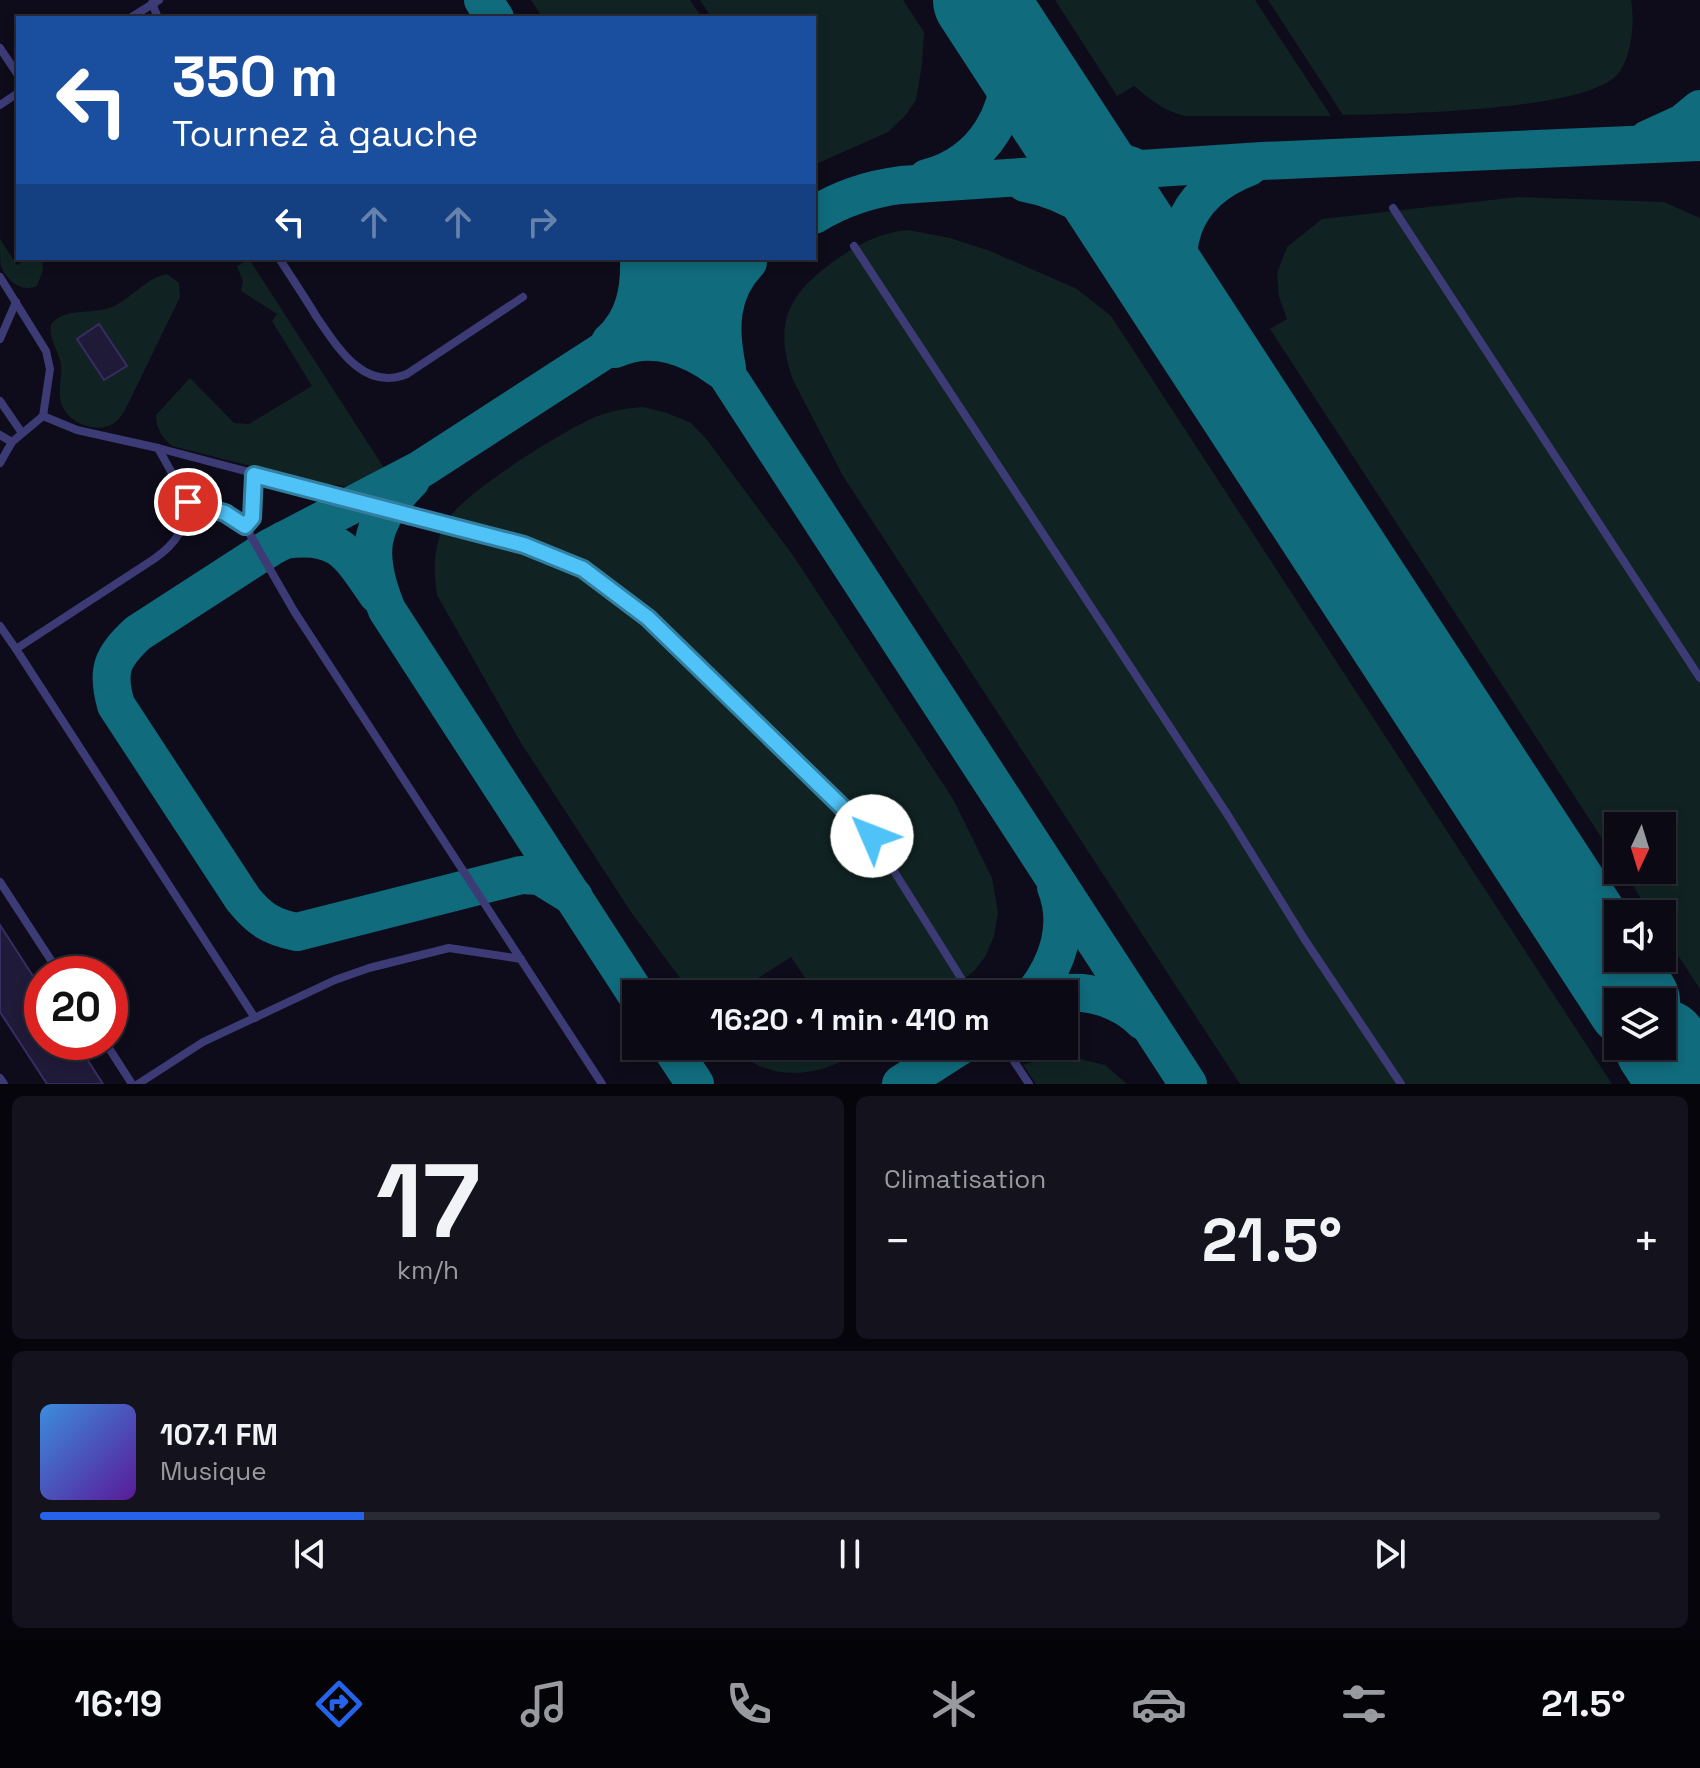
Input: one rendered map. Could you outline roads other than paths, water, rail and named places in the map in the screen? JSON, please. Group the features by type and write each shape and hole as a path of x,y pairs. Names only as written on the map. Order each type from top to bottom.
{"lane":[{"path":"133,16 155,2"},
{"path":"0,48 16,72"},
{"path":"1393,208 1700,678"},
{"path":"854,246 1401,1084"},
{"path":"280,260 340,352 356,367 382,378 407,374 523,297"},
{"path":"0,277 46,351 50,369 43,416 12,442 0,463"},
{"path":"0,339 16,302"},
{"path":"0,401 22,433"},
{"path":"43,416 77,430 158,448 524,545 583,569 648,618 872,836 962,980"},
{"path":"0,435 12,442"},
{"path":"16,649 172,546 184,526 188,502 158,448"},
{"path":"245,526 252,518 254,475"},
{"path":"188,502 225,513 245,526 294,611 602,1084"},
{"path":"0,626 255,1018"},
{"path":"0,882 48,956"},
{"path":"118,1060 135,1084 203,1042 335,980 449,948 521,959"},
{"path":"1013,1060 1029,1084"},
{"path":"0,1078 4,1084"}]}
